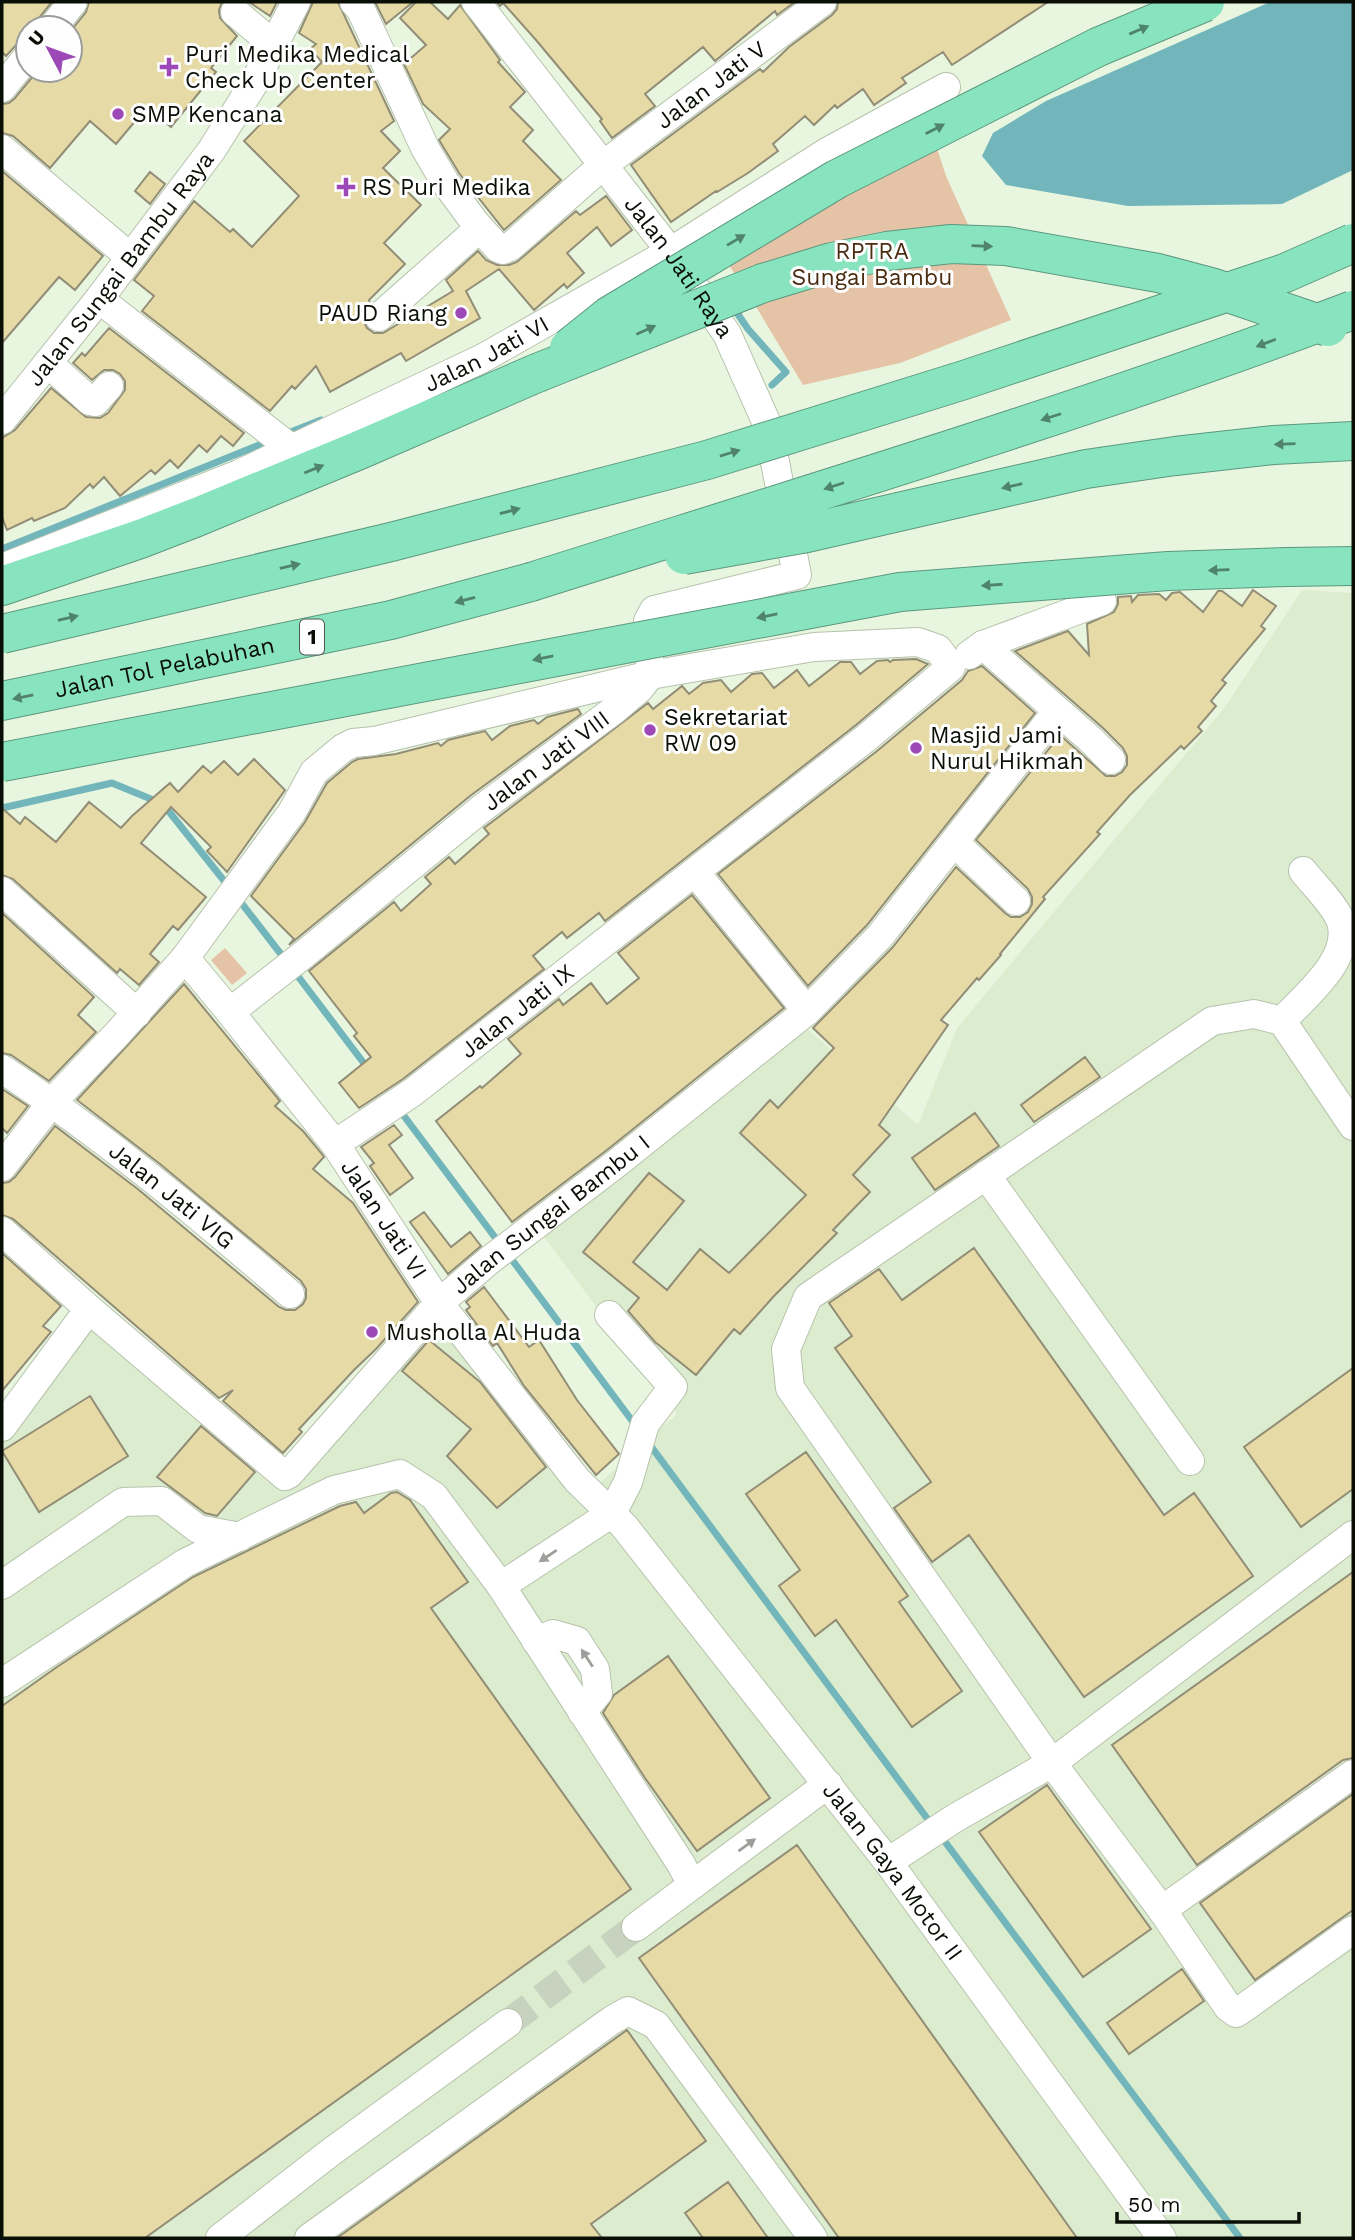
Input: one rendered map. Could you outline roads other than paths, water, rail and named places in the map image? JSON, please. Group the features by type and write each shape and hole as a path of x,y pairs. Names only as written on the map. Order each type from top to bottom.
{"highway":[{"path":"537,373 609,316 837,179 1098,47 1205,2"},
{"path":"2,634 391,542 707,460 964,380 1272,278 1353,243"},
{"path":"2,586 197,517 537,373 763,283 832,262 887,251 951,244 1006,246 1158,273 1353,334"},
{"path":"531,582 1071,410 1248,350 1353,310"},
{"path":"531,582 807,533 1086,469 1274,445 1353,442"},
{"path":"2,762 900,592 1168,572 1353,566"},
{"name":"Jalan Tol Pelabuhan","path":"2,701 391,620 531,582"}],"street":[{"name":"Jalan Sungai Bambu Raya","path":"2,420 99,299 211,151 254,83 296,2"},
{"path":"354,2 361,10 425,148 445,182 476,224 474,233 379,317"},
{"name":"Jalan Jati Raya","path":"476,2 672,242 727,334 768,426 814,648"},
{"name":"Jalan Jati V","path":"476,224 498,248 503,250 510,247 608,161 822,2"},
{"path":"235,12 274,44"},
{"path":"2,88 14,73"},
{"name":"Jalan Jati VI","path":"2,568 239,474 283,442 483,358 672,242 946,87"},
{"path":"2,149 130,257"},
{"path":"99,299 283,442"},
{"path":"48,363 90,401 95,402 108,386"},
{"path":"650,675 648,621 654,610 797,575"},
{"name":"Jalan Jati IX","path":"335,1144 413,1092 866,738 951,667 983,645 1102,601"},
{"path":"2,1167 52,1102 185,958 248,875 292,811 314,772 353,743 374,741 650,675 814,648 918,642 938,649 951,667"},
{"path":"983,645 1111,760"},
{"name":"Jalan Jati VIII","path":"230,1012 481,808 614,710 640,688 650,675"},
{"name":"Jalan Sungai Bambu I","path":"2,1231 285,1476 439,1303 491,1259 617,1164 807,1011 880,936 1057,711"},
{"path":"955,843 1016,901"},
{"path":"1282,1021 1335,964 1344,947 1341,920 1303,871"},
{"path":"695,872 807,1011"},
{"path":"2,891 137,1013"},
{"name":"Jalan Jati VI","path":"185,958 335,1144 439,1303 577,1480 612,1513"},
{"path":"1353,1126 1282,1021 1254,1014 1212,1021 808,1297 786,1349 790,1388 1052,1763 1162,1910 1228,2007 1236,2012 1353,1930"},
{"name":"Jalan Jati VIG","path":"2,1069 52,1102 168,1190 290,1294"},
{"path":"986,1175 1190,1461"},
{"path":"2,1427 89,1309"},
{"path":"502,1586 612,1513 628,1482 645,1424 673,1387 610,1315"},
{"path":"2,1683 185,1563 334,1489 400,1474 434,1496 502,1586 692,1885"},
{"path":"2,1585 123,1502 162,1501 198,1529 240,1538"},
{"name":"Jalan Gaya Motor II","path":"612,1513 888,1862 1162,2238"},
{"path":"888,1862 955,1818 1052,1763 1353,1535"},
{"path":"1162,1910 1353,1774"},
{"path":"636,1927 828,1784"},
{"path":"309,2238 628,2011 656,2025 813,2238"},
{"path":"220,2238 331,2152 508,2023"}],"water":[{"path":"1270,2 1353,2 1353,170 1282,204 1128,206 1006,185 982,156 993,133 1046,101"}],"waterway":[{"path":"733,307 748,329 786,372 772,385"},
{"path":"283,435 321,420"},
{"path":"2,549 269,441"},
{"path":"2,808 112,783 163,804 229,887"},
{"path":"236,896 287,962"},
{"path":"294,971 369,1070"},
{"path":"398,1108 500,1244"},
{"path":"507,1253 636,1426"},
{"path":"647,1441 932,1825"},
{"path":"940,1835 1240,2238"}],"tunnel":[{"path":"508,2023 636,1927"}],"place":[{"name":"Puri Medika Medical Check Up Center","path":"169,67"},
{"name":"SMP Kencana","path":"118,114"},
{"name":"RS Puri Medika","path":"346,187"},
{"name":"PAUD Riang","path":"461,313"},
{"name":"Sekretariat RW 09","path":"650,730"},
{"name":"Masjid Jami Nurul Hikmah","path":"916,748"},
{"name":"Musholla Al Huda","path":"372,1332"}],"park label":[{"name":"RPTRA Sungai Bambu","path":"872,264"}]}
